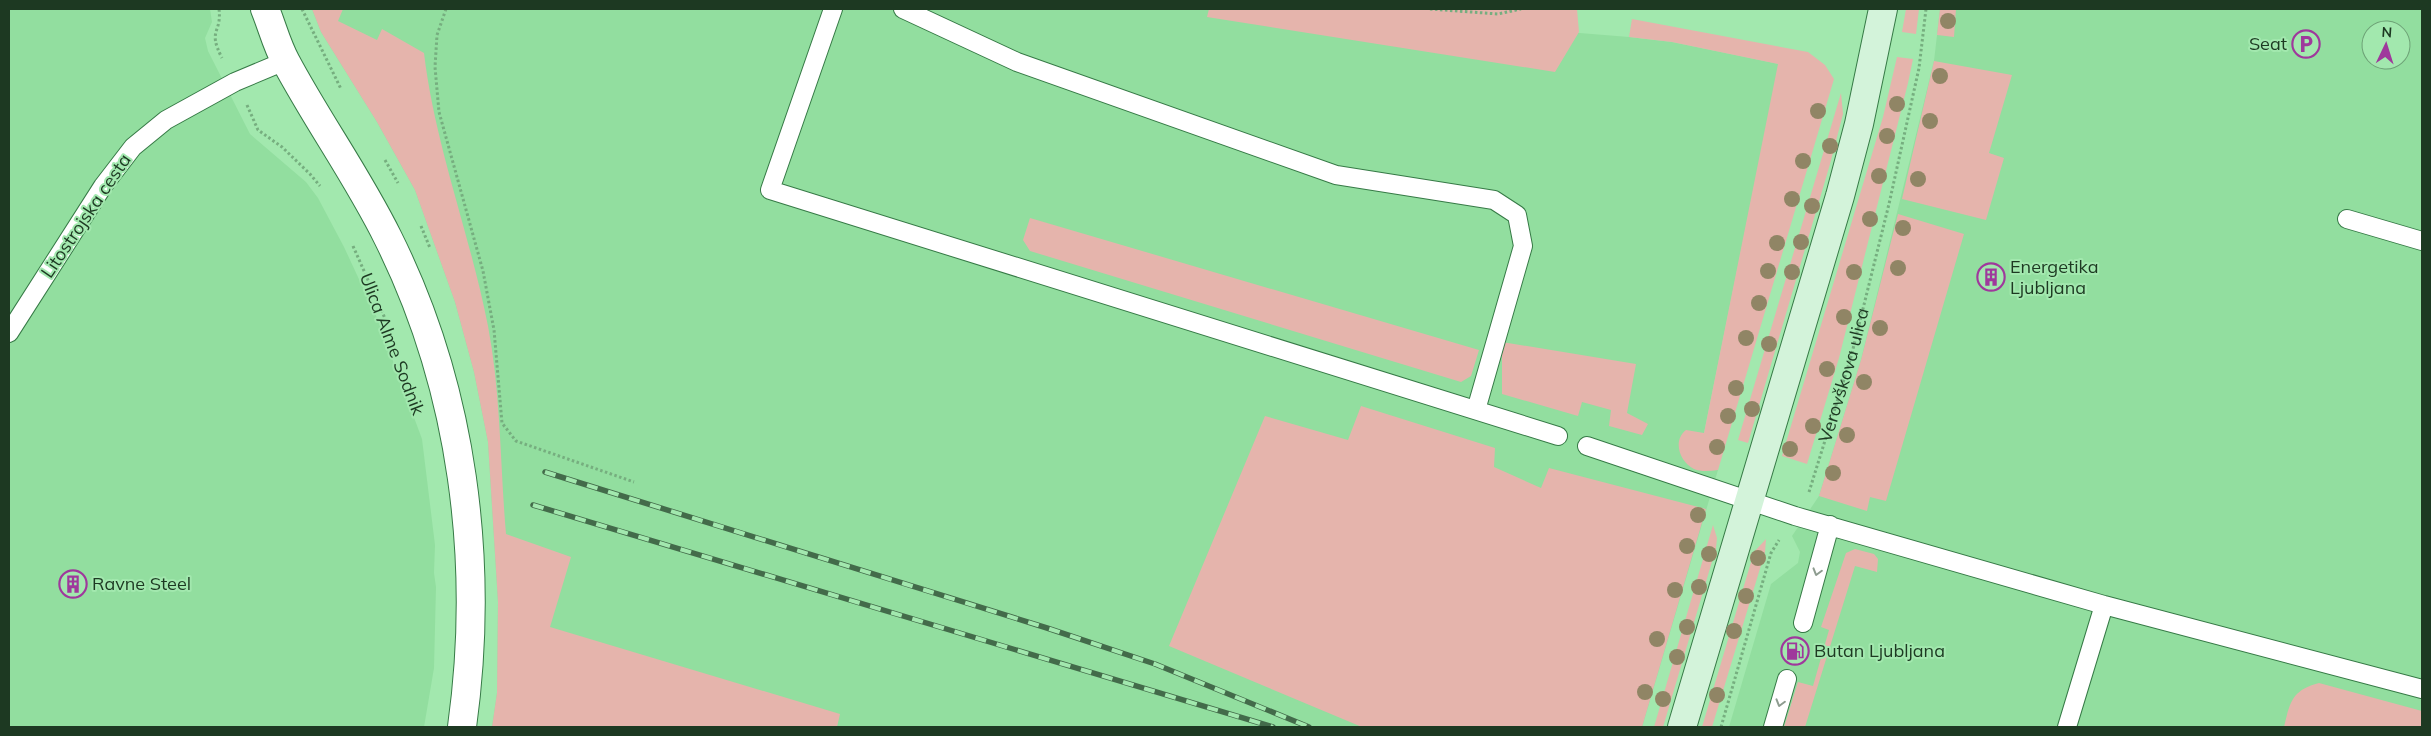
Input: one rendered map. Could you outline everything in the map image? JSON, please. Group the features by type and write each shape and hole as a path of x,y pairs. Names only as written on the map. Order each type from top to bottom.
{"street":[{"name":"Ulica Alme Sodnik","path":"265,9 285,61 351,170 388,238 428,332 440,372 455,437 464,491 469,543 472,629 462,727"},
{"path":"1682,727 1840,196 1859,124 1883,9"}],"lane":[{"path":"833,9 770,190 1558,436"},
{"path":"903,9 1018,62 1336,175 1494,200 1517,215 1523,246 1476,410"},
{"name":"Litostrojska cesta","path":"9,333 103,186 133,146 166,120 235,82 285,61"},
{"path":"2347,219 2422,241"},
{"path":"1587,446 1795,516 2104,604 2422,689"},
{"path":"1803,622 1830,526"},
{"path":"2067,727 2104,604"},
{"path":"1773,727 1787,679"}],"path":[{"path":"219,9 214,45 235,82 258,130 282,147 310,174 324,192"},
{"path":"302,9 344,95"},
{"path":"446,9 437,35 435,59 439,112 484,271 494,330 502,423 516,441 634,482"},
{"path":"1430,9 1498,14 1521,9"},
{"name":"Verovškova ulica","path":"1721,727 1771,553 1795,516 1815,477 1851,358 1898,165 1919,68 1926,9"},
{"path":"381,154 399,185"},
{"name":"Ulica Alme Sodnik","path":"352,243 388,326"}],"shaded area":[{"path":"9,9 210,9 212,22 205,38 208,51 250,134 306,182 318,198 344,247 377,318 422,439 435,545 434,573 436,587 434,668 424,727 9,727"},
{"path":"312,9 1284,9 1629,37 1672,42 1779,64 1704,433 1718,470 1642,727 492,727 497,693 498,602 488,442 474,372 455,302 415,190 377,122 321,32"},
{"path":"312,9 343,9 338,21 377,40 382,29 424,53 436,122 481,292 488,326 498,404 506,534 571,557 550,627 840,714 837,727 492,727 497,693 498,602 488,442 474,372 455,302 415,190 377,122 321,32"},
{"path":"1209,9 1577,9 1579,32 1555,72 1207,17"},
{"path":"1906,9 1919,9 1916,34 1902,32"},
{"path":"1940,9 2422,9 2422,727 1729,727 1771,584 1798,563 1800,552 1792,536 1819,496 1861,360 1934,61"},
{"path":"1940,9 1956,9 1954,37 1937,35"},
{"path":"1632,19 1808,52 1825,65 1834,79 1718,470 1700,471 1689,466 1680,451 1679,440 1686,430 1704,433 1778,64 1672,42 1629,37"},
{"path":"1897,57 1913,59 1908,83 1839,358 1807,464 1782,456 1883,117"},
{"path":"1934,61 2012,75 1989,153 2004,158 1986,220 1902,199"},
{"path":"1841,93 1843,114 1830,164 1748,443 1738,440"},
{"path":"1898,214 1964,234 1886,501 1870,497 1867,511 1819,496 1861,360"},
{"path":"1030,218 1479,350 1471,376 1461,382 1030,251 1023,240"},
{"path":"1502,342 1636,364 1627,413 1648,424 1642,435 1609,426 1611,410 1582,402 1578,416 1502,394"},
{"path":"1361,406 1495,448 1494,467 1541,488 1549,468 1706,509 1642,727 1362,727 1169,646 1265,416 1348,440"},
{"path":"1713,525 1717,538 1716,548 1663,727 1654,727"},
{"path":"1766,539 1765,552 1712,727 1702,727 1754,552"},
{"path":"1855,549 1874,554 1878,559 1877,572 1855,566 1805,727 1784,727 1798,682 1813,686 1829,630 1821,627 1846,553"},
{"path":"2319,683 2422,711 2422,727 2284,727 2294,698 2303,689"}],"railway":[{"path":"545,472 1047,628 1155,664 1309,727"},
{"path":"533,505 1273,727"}],"place":[{"name":"Seat","path":"2306,44"},
{"name":"Energetika Ljubljana","path":"1991,277"},
{"name":"Ravne Steel","path":"73,584"},
{"name":"Butan Ljubljana","path":"1795,651"}]}
